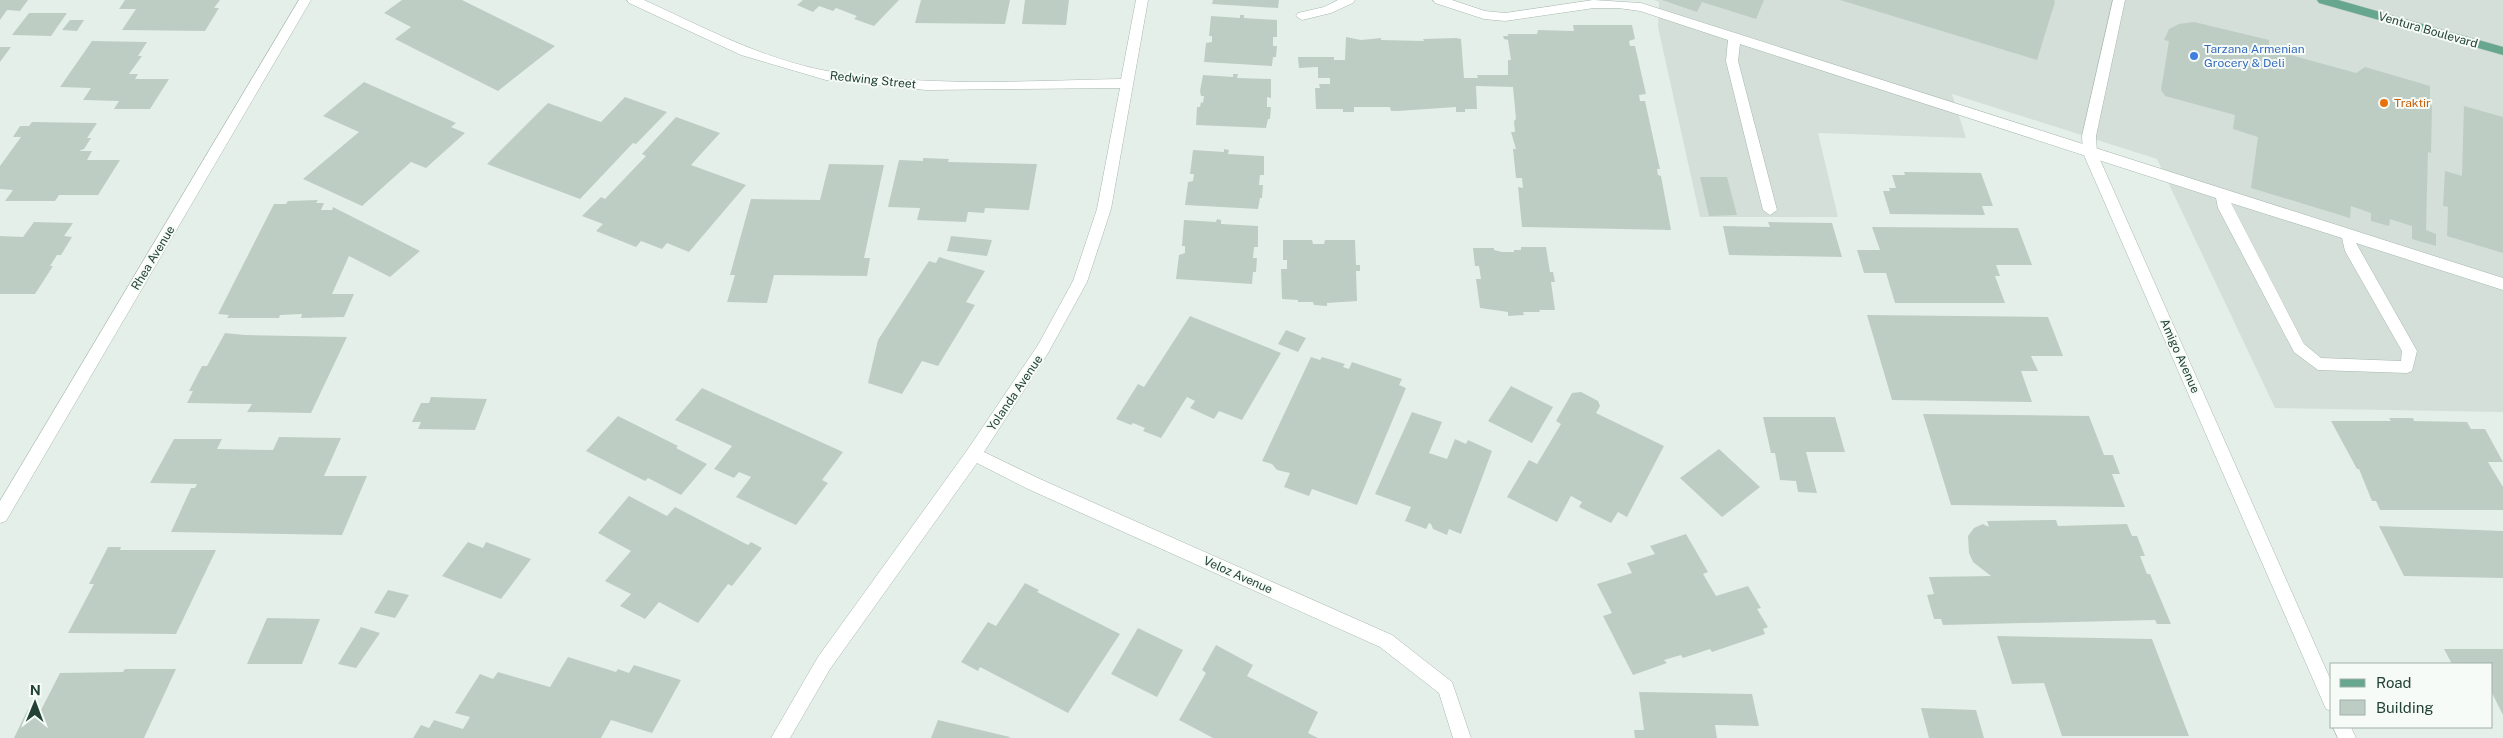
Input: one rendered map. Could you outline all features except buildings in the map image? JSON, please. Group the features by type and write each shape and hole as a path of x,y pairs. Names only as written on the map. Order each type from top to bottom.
{"main road":[{"name":"Ventura Boulevard","path":"2324,0 2503,51"}],"street":[{"name":"Rhea Avenue","path":"0,516 305,0"},
{"name":"Redwing Street","path":"633,0 745,52 826,75 936,85 1004,86 1128,82"},
{"name":"Yolanda Avenue","path":"780,738 824,663 974,454 1043,349 1080,282 1104,209 1142,0"},
{"path":"1302,16 1327,10 1349,0"},
{"path":"1438,0 1484,14 1505,17 1594,4 1642,7 2090,153 2503,284"},
{"name":"Amigo Avenue","path":"2119,0 2088,136 2090,153 2330,698"},
{"path":"1735,37 1732,61 1770,210"},
{"path":"2222,194 2225,208 2299,348 2318,364 2407,367 2410,351 2350,247 2348,234"},
{"name":"Veloz Avenue","path":"974,454 1043,488 1386,642 1446,688 1462,738"}],"shaded area":[{"path":"1654,0 2503,0 2503,412 2275,408 2157,159 1952,94 1966,138 1818,133 1838,217 1700,217 1658,27 1659,2"}],"place":[{"name":"Tarzana Armenian Grocery & Deli","path":"2194,56"},
{"name":"Traktir","path":"2384,103"}]}
